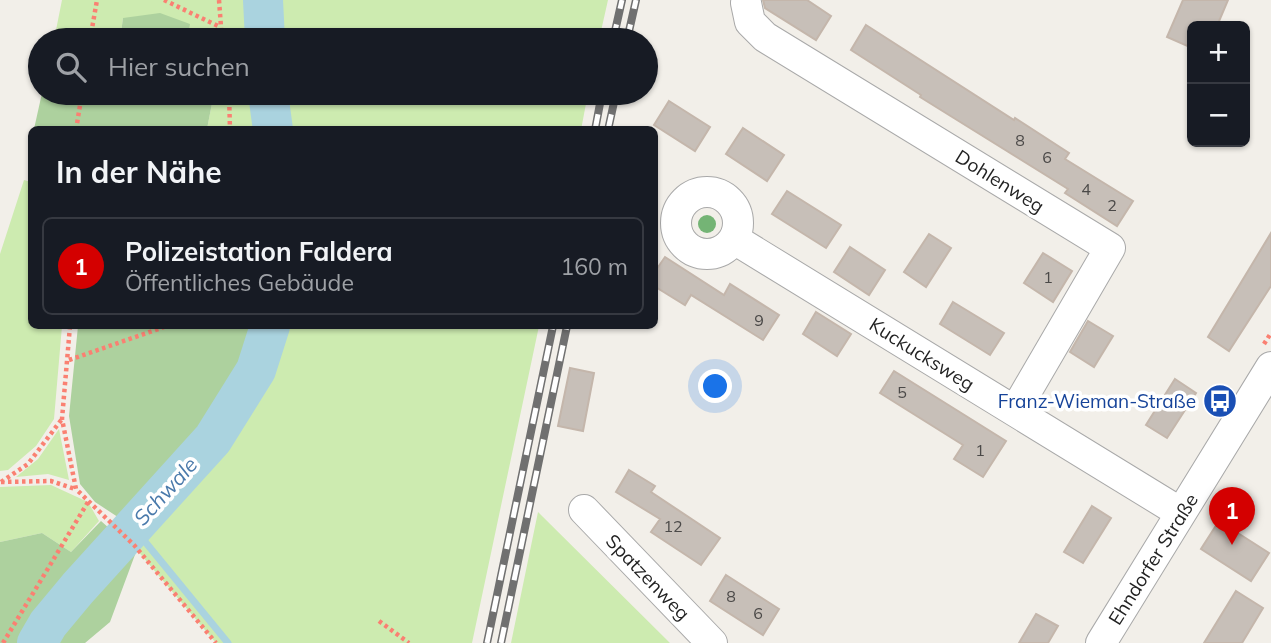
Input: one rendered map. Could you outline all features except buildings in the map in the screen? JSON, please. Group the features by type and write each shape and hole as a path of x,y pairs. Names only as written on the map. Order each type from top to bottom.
{"street":[{"name":"Dohlenweg","path":"746,3 750,22 765,37 1110,248 1015,411"},
{"name":"Kuckucksweg","path":"734,239 1181,513"},
{"name":"Ehndorfer Straße","path":"1101,643 1271,367"},
{"name":"Spatzenweg","path":"584,510 712,643"}],"path":[{"path":"92,28 97,0"},
{"path":"164,0 220,27 219,0"},
{"path":"77,126 80,105"},
{"path":"229,105 230,126"},
{"path":"71,329 62,419 76,489"},
{"path":"69,360 158,329"},
{"path":"1,482 29,464 62,419"},
{"path":"1,482 51,481 76,489 134,545 216,643"},
{"path":"3,643 88,502"},
{"path":"379,621 409,643"}],"green space":[{"path":"62,0 608,0 602,28 188,28 189,24 123,18 122,28 56,28"},
{"path":"160,13 190,24 189,28 122,28 123,18"},
{"path":"39,105 212,105 208,126 35,126"},
{"path":"212,105 586,105 582,126 208,126"},
{"path":"24,180 28,181 28,329 62,329 54,419 36,446 8,470 0,471 0,254"},
{"path":"78,329 269,329 256,370 213,439 133,527 95,502 80,484 69,416"},
{"path":"269,329 538,329 472,643 216,643 125,536 213,439 256,370"},
{"path":"59,429 69,480 48,474 16,477 38,459"},
{"path":"51,485 88,502 99,521 71,552 42,533 0,542 0,487"},
{"path":"538,512 670,643 511,643"},
{"path":"101,521 136,552 110,622 85,643 0,643 0,542 42,533 71,552"}],"waterway":[{"name":"Schwale","path":"263,0 264,28"},
{"name":"Schwale","path":"270,105 272,126"},
{"name":"Schwale","path":"37,643 48,624 78,588 213,439 256,370 269,329"},
{"path":"133,527 228,643"}],"railway":[{"path":"616,28 622,0"},
{"path":"630,28 636,0"},
{"path":"596,126 600,105"},
{"path":"609,126 613,105"},
{"path":"487,643 552,329"},
{"path":"501,643 566,329"}],"place":[{"name":"Franz-Wieman-Straße","path":"1220,401"},
{"name":"Polizeistation Faldera","path":"1232,545"}]}
